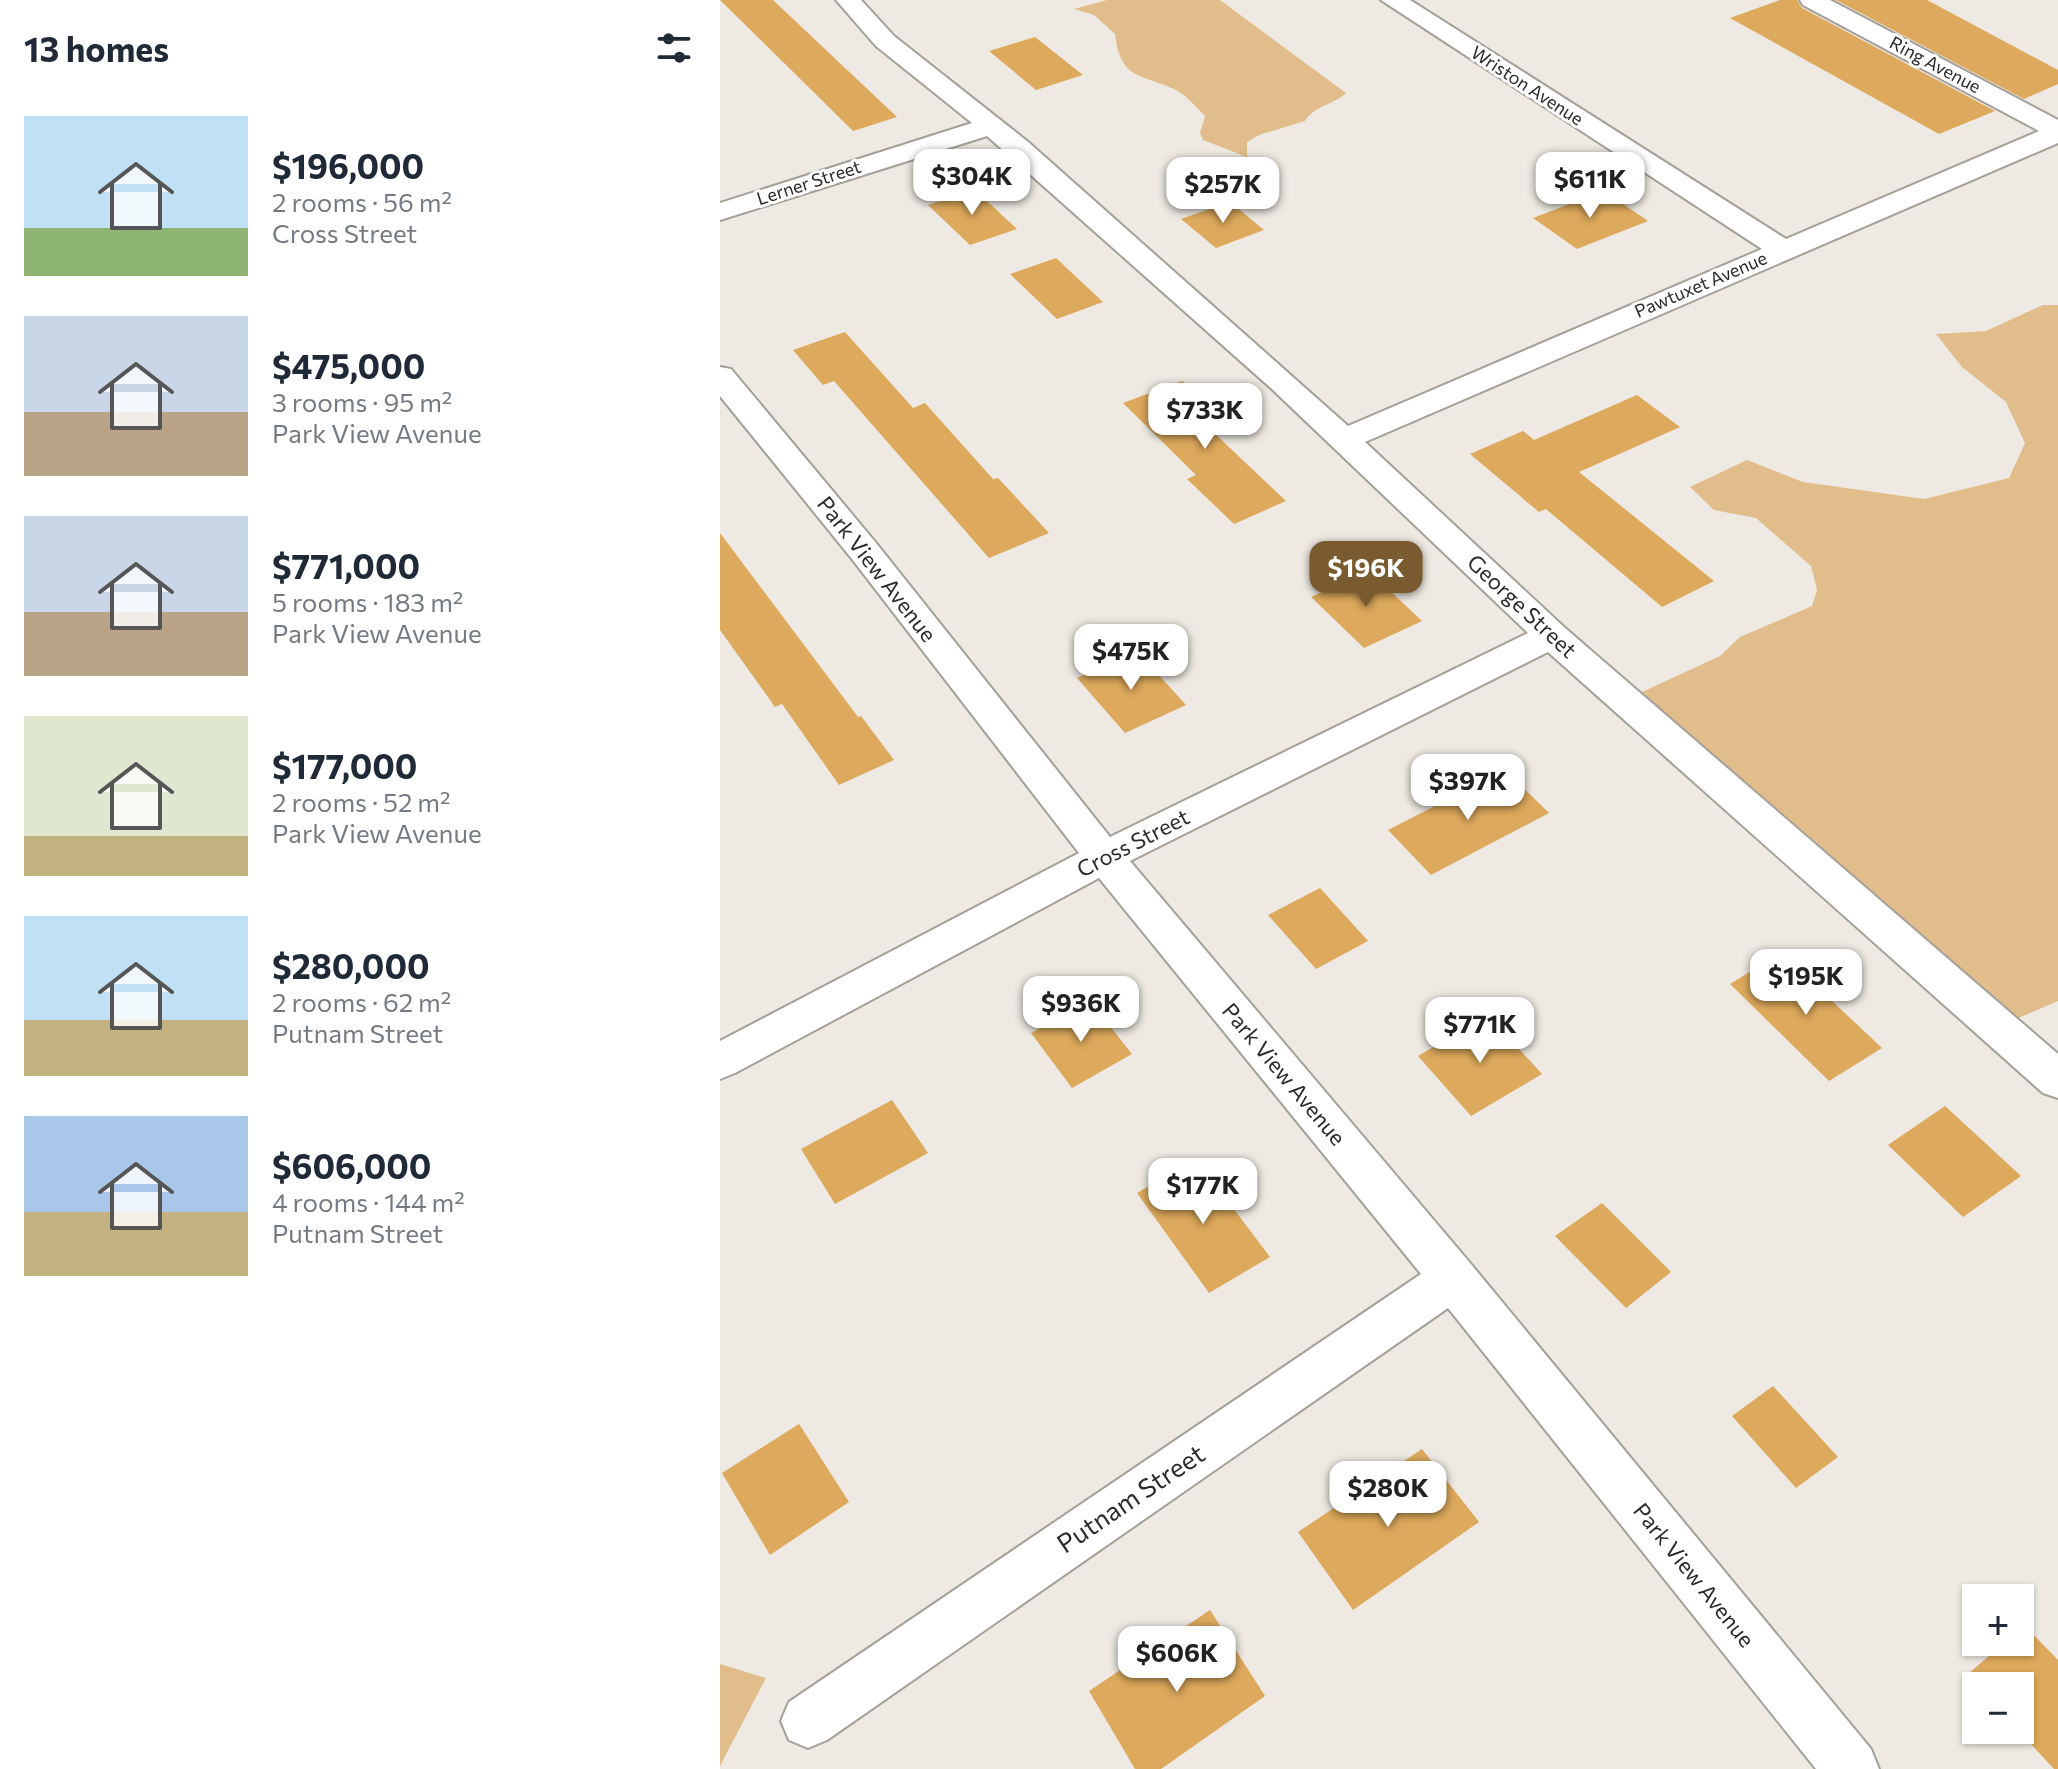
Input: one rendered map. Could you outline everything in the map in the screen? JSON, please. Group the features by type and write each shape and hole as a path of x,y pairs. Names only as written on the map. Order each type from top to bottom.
{"street":[{"name":"George Street","path":"848,0 885,41 990,126 1344,439 1552,636 2058,1080"},
{"name":"Wriston Avenue","path":"1393,0 1783,250"},
{"name":"Ring Avenue","path":"1812,0 2058,132"},
{"name":"Lerner Street","path":"720,212 990,126"},
{"name":"Pawtuxet Avenue","path":"1344,439 2058,132"},
{"name":"Park View Avenue","path":"720,376 864,551 1104,857 1453,1278 1851,1769"},
{"name":"Cross Street","path":"720,1061 1104,857 1552,636"},
{"name":"Putnam Street","path":"808,1721 1453,1278"}],"shaded area":[{"path":"1107,0 1220,0 1346,93 1313,112 1305,121 1259,135 1247,142 1247,157 1203,140 1200,133 1205,116 1195,105 1176,90 1135,74 1122,60 1115,34 1094,15 1074,9"},
{"path":"2043,305 2058,305 2058,1001 1995,1028 1629,698 1720,656 1740,637 1812,606 1817,590 1811,566 1756,518 1714,510 1690,487 1747,460 1803,482 1924,499 2009,478 2025,443 2006,402 1962,367 1936,334 1986,331"},
{"path":"720,1664 766,1678 720,1766"}],"building":[{"path":"720,0 773,0 897,117 853,131"},
{"path":"1780,0 1797,0 1802,8 1995,111 1939,134 1730,18"},
{"path":"1836,0 1927,0 2058,70 2058,84 2024,99"},
{"path":"1035,37 1083,75 1036,90 989,51"},
{"path":"975,190 1017,229 970,245 928,205"},
{"path":"1604,191 1648,221 1577,249 1533,218"},
{"path":"1230,202 1264,230 1216,248 1181,219"},
{"path":"1056,258 1103,302 1057,319 1010,274"},
{"path":"845,332 913,408 925,403 993,479 998,478 1049,533 989,558 834,381 823,385 793,350"},
{"path":"1182,381 1231,426 1214,433 1286,501 1234,524 1187,479 1196,475 1123,403"},
{"path":"1637,395 1680,427 1579,472 1714,581 1662,607 1546,509 1539,512 1470,454 1523,431 1534,440"},
{"path":"720,533 858,717 861,716 894,760 839,785 782,704 775,707 720,630"},
{"path":"1369,571 1422,621 1364,648 1311,597"},
{"path":"1137,651 1186,705 1125,733 1077,678"},
{"path":"1505,770 1549,813 1431,875 1388,830"},
{"path":"1320,888 1368,941 1316,969 1268,915"},
{"path":"1781,953 1882,1048 1829,1081 1730,984"},
{"path":"1090,1001 1132,1054 1072,1088 1031,1033"},
{"path":"1488,1015 1542,1074 1471,1116 1418,1056"},
{"path":"892,1100 928,1153 835,1204 801,1149"},
{"path":"1945,1106 2021,1176 1963,1217 1888,1145"},
{"path":"1196,1159 1270,1257 1209,1293 1137,1193"},
{"path":"1602,1203 1671,1272 1626,1308 1555,1236"},
{"path":"1773,1386 1838,1457 1796,1488 1732,1416"},
{"path":"799,1424 849,1502 770,1555 722,1473"},
{"path":"1422,1449 1479,1522 1353,1610 1298,1532"},
{"path":"1210,1610 1265,1696 1161,1769 1135,1769 1089,1691"},
{"path":"2034,1635 2058,1660 2058,1769 2054,1769 2031,1744 2034,1744 2034,1672 1970,1672 1989,1656 2034,1656"}]}
